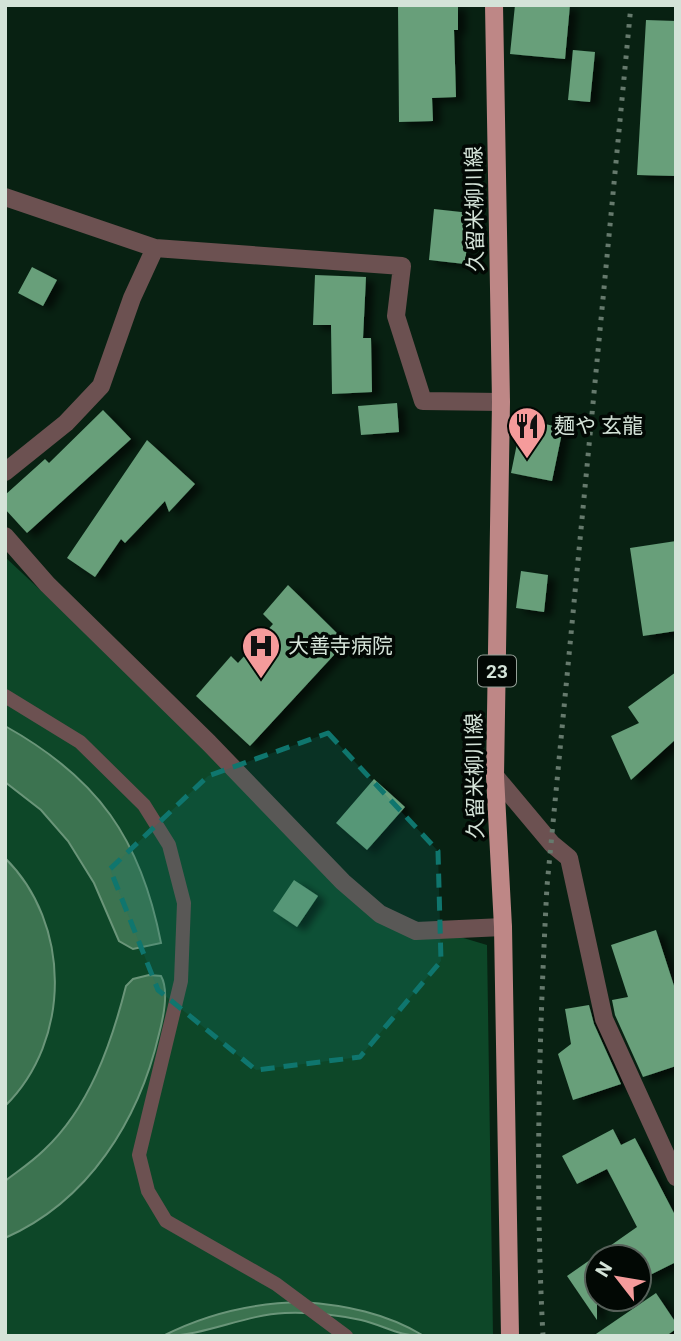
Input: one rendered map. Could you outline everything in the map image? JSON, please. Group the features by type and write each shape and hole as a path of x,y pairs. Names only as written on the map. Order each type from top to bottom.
{"main road":[{"name":"久留米柳川線","path":"494,5 501,402 495,776 503,927 510,1336"}],"street":[{"path":"5,197 155,248 402,266 396,316 423,401 501,402"},
{"path":"5,472 66,423 101,386 132,298 155,248"},
{"path":"5,536 47,584 209,743 343,882 380,914 416,931 503,927"},
{"path":"495,776 551,844 569,858 604,1019 672,1154 676,1177"}],"lane":[{"path":"5,696 80,742 144,805 169,845 184,903 181,981 139,1155 148,1191 166,1221 276,1284 346,1336"}],"highlighted area":[{"path":"328,733 438,851 441,961 360,1057 256,1070 158,990 110,869 208,776"}],"shaded area":[{"path":"5,557 413,938 450,934 487,945 493,1336 5,1336"},
{"path":"5,726 66,767 90,790 110,815 127,842 141,873 161,943 133,949 119,941 94,883 68,841 41,810 5,782"},
{"path":"5,858 27,885 42,915 52,948 55,982 52,1016 43,1049 27,1079 5,1106"},
{"path":"149,975 161,976 165,997 163,1013 150,1066 124,1127 85,1180 62,1203 5,1238 5,1181 44,1150 74,1115 105,1053 126,986 133,979"},
{"path":"302,1302 334,1305 380,1316 424,1336 399,1333 352,1318 294,1313 254,1317 194,1333 163,1336 214,1315 266,1304"}],"building":[{"path":"398,5 458,5 458,30 454,30 456,97 432,98 433,121 399,122"},
{"path":"515,5 570,5 565,59 510,54"},
{"path":"646,20 676,21 676,176 637,175"},
{"path":"573,50 595,52 590,102 568,100"},
{"path":"434,209 470,213 465,264 429,260"},
{"path":"32,267 57,280 43,306 18,293"},
{"path":"315,275 366,277 363,338 371,338 372,392 332,394 331,325 313,325"},
{"path":"397,403 399,432 361,435 358,406"},
{"path":"103,410 131,439 27,533 5,509 5,495 45,459 49,463"},
{"path":"522,419 563,428 552,481 511,473"},
{"path":"147,440 195,484 169,512 165,501 125,543 121,539 95,577 67,558"},
{"path":"676,541 676,631 643,636 630,548"},
{"path":"521,571 548,575 544,612 516,608"},
{"name":"大善寺病院","path":"288,585 346,642 250,746 196,696 231,656 238,663 273,624 263,614"},
{"path":"676,672 676,739 631,780 611,736 639,723 628,707"},
{"path":"374,779 405,807 367,850 336,823"},
{"path":"294,880 318,896 297,927 273,911"},
{"path":"656,930 676,992 676,1066 643,1077 615,1015 612,1000 628,997 611,945"},
{"path":"589,1005 594,1024 621,1084 573,1100 558,1054 571,1044 565,1009"},
{"path":"613,1129 621,1145 635,1138 676,1217 676,1262 653,1274 653,1243 614,1243 637,1227 607,1169 577,1184 562,1156"},
{"path":"583,1265 583,1299 567,1276"},
{"path":"656,1293 676,1323 676,1329 666,1336 593,1336 627,1313 653,1313 653,1295"}],"railway":[{"path":"543,1336 539,1111 547,886 631,5"}],"place":[{"name":"麺や 玄龍","path":"527,460"},
{"name":"大善寺病院","path":"261,680"}]}
